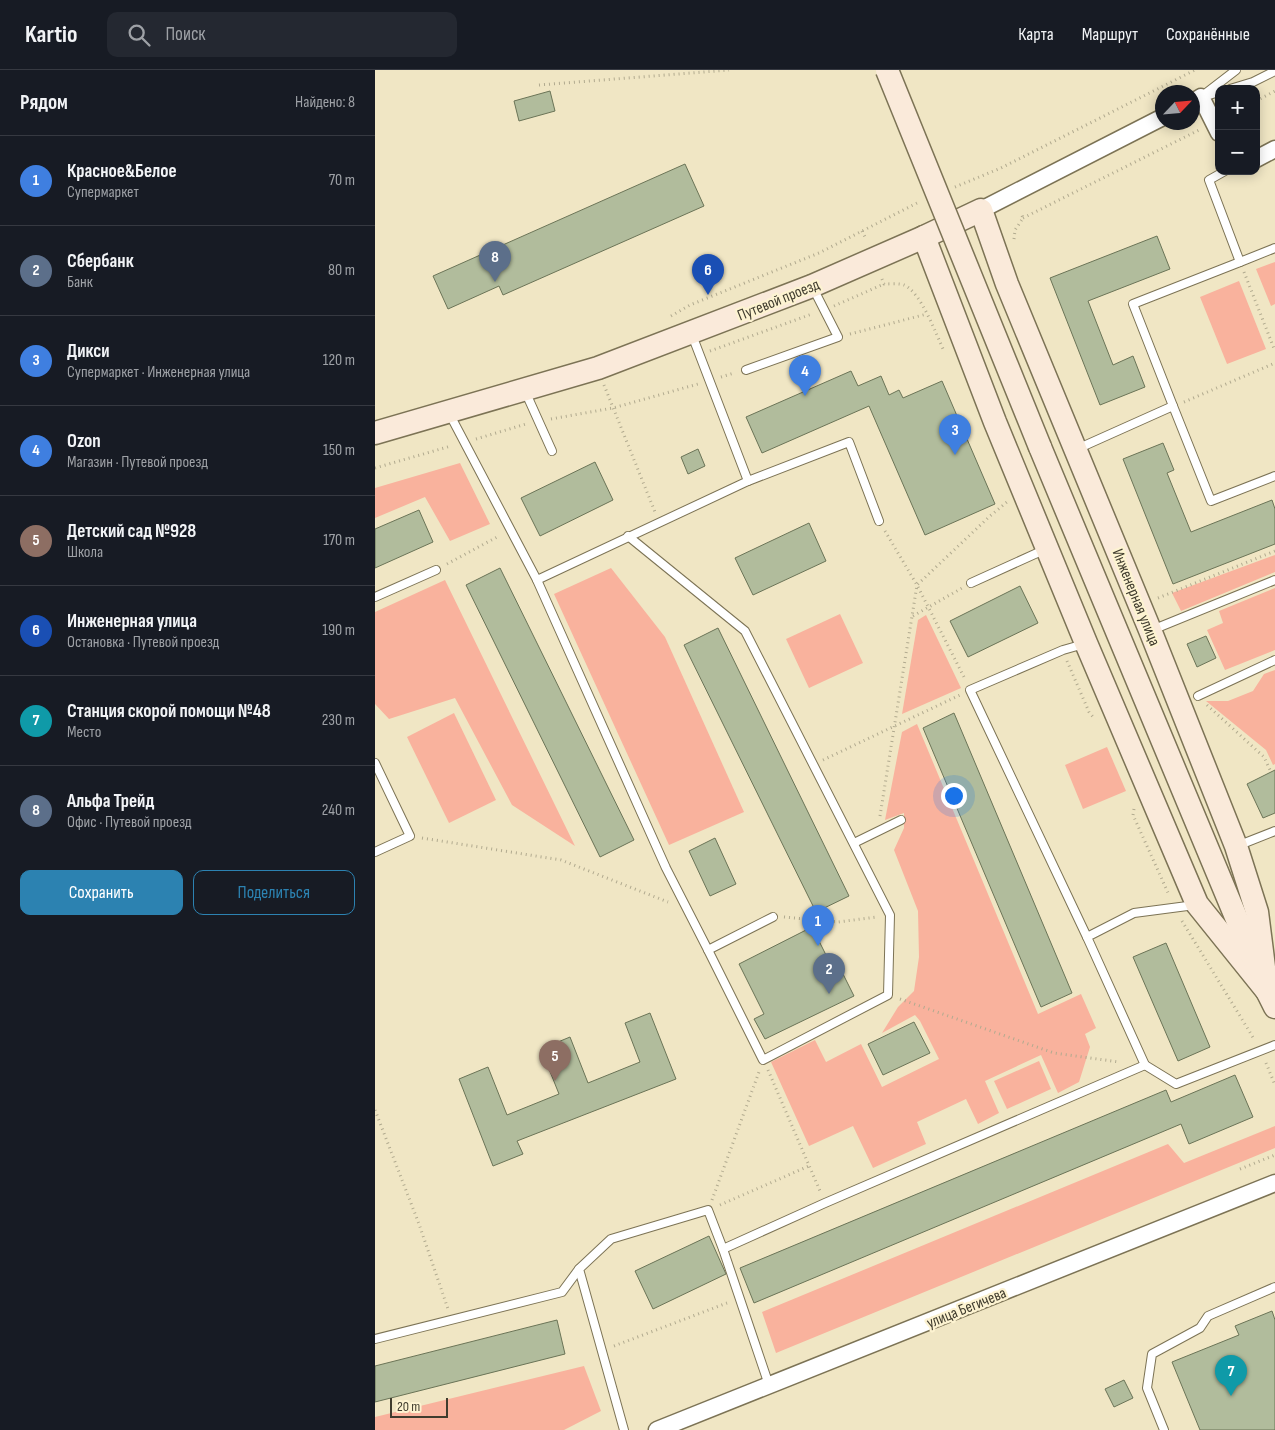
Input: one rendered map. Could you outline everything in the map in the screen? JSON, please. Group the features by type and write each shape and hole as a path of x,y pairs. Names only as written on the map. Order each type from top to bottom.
{"street":[{"path":"887,70 1040,447 1271,999"},
{"path":"1200,104 1215,127"},
{"name":"Путевой проезд","path":"375,433 598,368 812,286 981,210 1155,121"},
{"path":"1260,157 1275,149"},
{"name":"Инженерная улица","path":"981,210 1007,284 1077,449 1235,846 1257,912 1271,999"},
{"path":"923,237 995,422 1197,904 1271,999"},
{"name":"улица Бегичева","path":"657,1430 1275,1183"}],"lane":[{"path":"1200,98 1236,70"},
{"path":"1243,85 1275,71"},
{"path":"1200,99 1215,93"},
{"path":"1218,175 1209,180 1240,262"},
{"path":"1275,248 1133,304 1211,501 1275,476"},
{"path":"745,370 838,337 812,286"},
{"path":"691,333 748,481"},
{"path":"524,389 552,451"},
{"path":"1077,449 1173,406"},
{"path":"448,411 537,580 662,859 763,1060 888,995 890,915 745,631 628,536"},
{"path":"537,580 748,481 849,442 879,520"},
{"path":"971,583 1047,548"},
{"path":"375,597 436,570"},
{"path":"1150,630 1275,580"},
{"path":"1086,643 1063,650 971,690 1145,1065 1176,1084 1275,1045"},
{"path":"1198,696 1275,660"},
{"path":"375,763 410,836 375,852"},
{"path":"854,843 901,820"},
{"path":"1235,846 1275,831"},
{"path":"1087,937 1134,913 1197,904"},
{"path":"708,950 773,917"},
{"path":"723,1249 1145,1065"},
{"path":"375,1339 561,1292 579,1269 611,1239 708,1210 769,1385"},
{"path":"579,1269 624,1430"},
{"path":"1164,1430 1147,1388 1152,1354 1200,1328 1208,1316 1275,1288"}],"path":[{"path":"539,85 729,70"},
{"path":"949,189 1002,170 1195,70"},
{"path":"1260,99 1275,91"},
{"path":"1023,218 1215,128"},
{"path":"667,319 690,305 819,253 923,200"},
{"path":"863,231 866,239"},
{"path":"1240,262 1275,351"},
{"path":"882,279 884,284"},
{"path":"699,355 824,310 884,284 903,284 913,291 947,358"},
{"path":"838,337 934,312"},
{"path":"1173,406 1275,363"},
{"path":"598,368 659,522"},
{"path":"375,468 538,421 613,408 745,370"},
{"path":"877,831 917,585 990,516 1012,498"},
{"path":"813,764 971,690 917,585 879,520"},
{"path":"436,570 510,530"},
{"path":"1158,598 1275,551"},
{"path":"912,616 971,583"},
{"path":"1198,696 1264,757 1271,772"},
{"path":"410,836 561,860 687,910"},
{"path":"792,916 838,922 890,915"},
{"path":"888,995 1054,1053 1145,1065"},
{"path":"763,1060 825,1203"},
{"path":"708,1210 763,1060"},
{"path":"375,1110 419,1224 452,1320"},
{"path":"1240,1169 1275,1155"},
{"path":"708,1210 809,1166"},
{"path":"602,1351 740,1298"}],"shaded area":[{"path":"1275,262 1275,304 1271,306 1256,269"},
{"path":"1239,281 1266,349 1227,364 1200,297"},
{"path":"460,463 490,524 450,541 425,497 375,518 375,488"},
{"path":"1275,555 1275,572 1181,611 1172,593"},
{"path":"611,568 665,637 744,812 669,845 554,594"},
{"path":"445,580 575,846 512,805 455,698 389,719 375,704 375,612"},
{"path":"1275,588 1275,650 1225,670 1207,630 1223,623 1219,611"},
{"path":"840,614 863,663 809,688 786,639"},
{"path":"926,615 961,688 902,714 918,620"},
{"path":"1275,670 1275,764 1273,765 1266,750 1206,701 1228,701 1253,691 1264,674"},
{"path":"454,713 496,800 449,823 407,737"},
{"path":"917,724 1038,1014 1081,994 1096,1028 1085,1034 1090,1047 1079,1082 1058,1093 1041,1055 985,1081 999,1113 978,1124 966,1099 917,1122 926,1144 873,1168 853,1126 809,1146 771,1062 815,1040 826,1062 861,1044 882,1087 939,1059 920,1021 915,1015 882,1033 898,1007 914,991 919,957 918,911 894,850 904,828 904,813 885,820 902,732"},
{"path":"1107,747 1126,791 1083,809 1065,765"},
{"path":"1039,1061 1051,1089 1007,1109 994,1081"},
{"path":"1275,1126 1275,1148 776,1353 762,1312 1168,1144 1184,1163"},
{"path":"584,1366 601,1411 564,1430 375,1430 375,1417"}],"building":[{"path":"550,91 555,111 519,121 514,101"},
{"path":"685,164 704,206 503,295 499,286 448,309 433,276"},
{"path":"1157,236 1170,269 1088,301 1113,365 1133,356 1145,387 1100,405 1050,278"},
{"path":"851,371 858,386 881,376 889,395 899,390 903,398 942,381 995,504 925,535 869,406 762,453 746,417"},
{"path":"1163,443 1174,470 1167,473 1191,532 1272,500 1275,509 1275,544 1173,584 1123,459"},
{"path":"698,449 705,466 688,474 681,457"},
{"path":"595,462 613,500 540,536 521,498"},
{"path":"419,510 433,542 375,568 375,529"},
{"path":"809,523 826,561 753,595 735,558"},
{"path":"500,568 634,840 600,857 466,585"},
{"path":"1020,586 1038,623 968,657 950,621"},
{"path":"718,628 849,896 816,912 684,645"},
{"path":"1206,636 1216,658 1197,667 1187,644"},
{"path":"954,713 1072,993 1041,1007 923,728"},
{"path":"1275,770 1275,813 1263,818 1247,784"},
{"path":"715,838 736,884 710,896 689,851"},
{"path":"812,927 837,977 843,974 854,996 765,1039 754,1019 764,1014 739,964"},
{"path":"1166,943 1210,1047 1178,1061 1133,957"},
{"path":"650,1013 676,1079 517,1141 523,1154 493,1166 459,1079 488,1067 507,1115 559,1094 541,1049 570,1037 588,1083 640,1062 625,1023"},
{"path":"914,1022 930,1053 883,1075 868,1044"},
{"path":"1235,1075 1253,1117 1189,1144 1181,1124 754,1303 740,1268 1166,1090 1171,1102"},
{"path":"709,1236 726,1274 653,1309 635,1271"},
{"path":"1272,1311 1275,1320 1275,1430 1200,1430 1172,1362 1239,1335 1235,1326"},
{"path":"557,1320 565,1354 375,1402 375,1366"},
{"path":"1124,1380 1133,1398 1114,1407 1105,1389"}],"place":[{"name":"Альфа Трейд","path":"495,282"},
{"name":"Инженерная улица","path":"708,295"},
{"name":"Ozon","path":"805,396"},
{"name":"Дикси","path":"955,455"},
{"name":"Красное&Белое","path":"818,946"},
{"name":"Сбербанк","path":"829,994"},
{"name":"Детский сад №928","path":"555,1081"},
{"name":"Станция скорой помощи №48","path":"1231,1396"}]}
